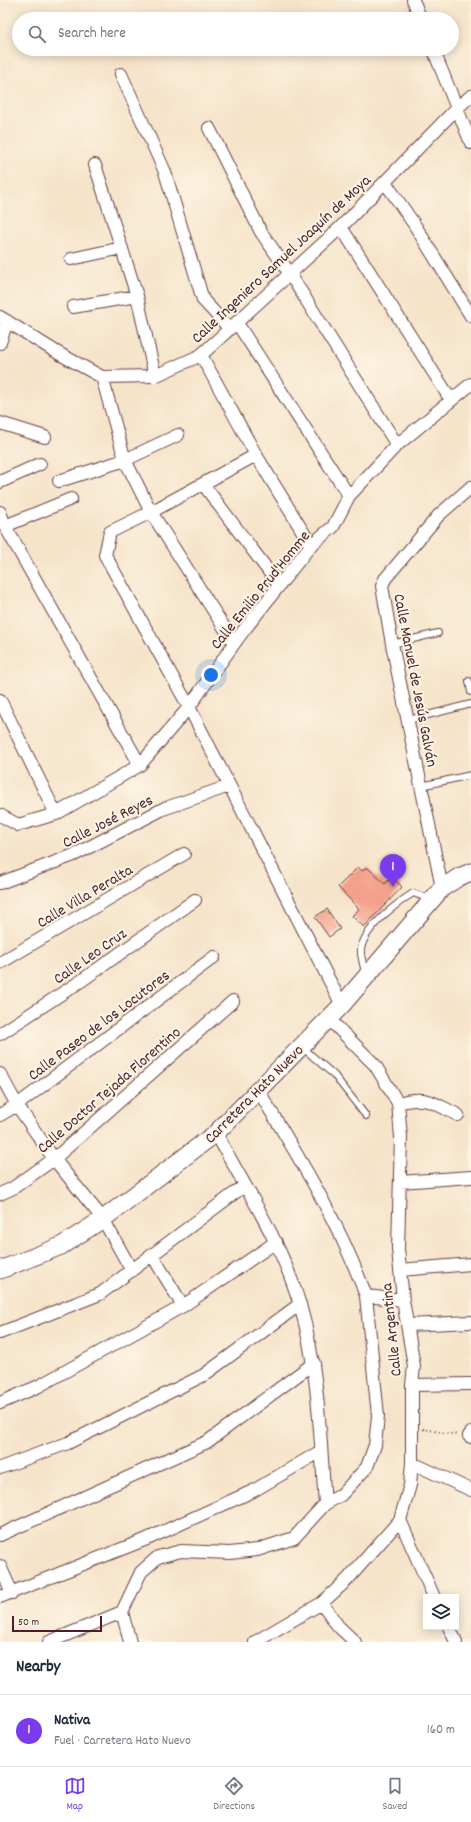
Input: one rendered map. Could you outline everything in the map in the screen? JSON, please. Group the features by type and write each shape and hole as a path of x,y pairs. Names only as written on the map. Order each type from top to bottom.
{"main road":[{"name":"Carretera Hato Nuevo","path":"0,1270 61,1246 102,1219 216,1133 342,1005 437,894 459,877 471,872"}],"street":[{"path":"413,0 418,12"},
{"path":"436,56 471,142"},
{"path":"121,74 165,172 203,300 233,325 349,496"},
{"name":"Calle Ingeniero Samuel Joaquín de Moya","path":"3,319 58,353 102,377 155,376 201,355 341,227 457,108 471,96"},
{"path":"209,128 261,232 290,274 397,445"},
{"path":"95,165 137,296 155,376"},
{"path":"385,182 414,224 471,316"},
{"path":"341,227 451,400"},
{"path":"71,259 122,248"},
{"path":"74,307 137,296"},
{"path":"0,343 3,319"},
{"path":"201,355 256,455 311,545"},
{"path":"102,377 125,460 151,512 234,644"},
{"name":"Calle Emilio Prud'Homme","path":"0,815 18,825 56,814 140,765 189,707 234,644 311,545 333,527 349,496 397,445 471,384"},
{"path":"0,423 45,437"},
{"path":"60,481 125,460 178,435"},
{"path":"256,455 151,512 110,532 105,555 189,707 342,1005"},
{"path":"0,482 40,464"},
{"path":"203,484 279,585"},
{"name":"Calle Manuel de Jesús Galván","path":"437,894 421,786 392,644 382,586 385,578 439,515 471,487"},
{"path":"5,526 71,499"},
{"path":"0,512 5,526 140,765"},
{"path":"0,700 56,814"},
{"name":"Calle José Reyes","path":"0,883 74,855 163,809 229,786"},
{"name":"Calle Villa Peralta","path":"0,963 184,854"},
{"name":"Calle Leo Cruz","path":"0,1034 81,981 195,900"},
{"name":"Calle Paseo de los Locutores","path":"0,1115 17,1105 214,957"},
{"name":"Calle Doctor Tejada Florentino","path":"0,1194 13,1188 54,1159 233,1001"},
{"name":"Calle Argentina","path":"255,1642 322,1603 347,1580 400,1520 410,1485 412,1463 412,1385 414,1366 403,1300 398,1248 401,1137 398,1103 375,1065 328,1018"},
{"path":"0,1074 17,1105 54,1159 102,1219 132,1271"},
{"path":"130,1642 122,1612 141,1572 158,1557 181,1551 230,1553 257,1550 294,1538 325,1504 341,1495 367,1467 375,1445 378,1416 366,1296 357,1270 322,1196 258,1090"},
{"path":"398,1103 413,1099 428,1100 458,1115"},
{"path":"216,1133 276,1242 300,1304 314,1363 325,1504"},
{"path":"400,1182 471,1177"},
{"path":"0,1333 100,1294 244,1186"},
{"path":"0,1403 39,1386 183,1306 276,1242"},
{"path":"152,1256 183,1306"},
{"path":"400,1270 471,1264"},
{"path":"366,1296 403,1300"},
{"path":"0,1468 68,1443 204,1375 300,1304"},
{"path":"408,1325 471,1322"},
{"path":"0,1535 207,1442 314,1363"},
{"path":"412,1385 471,1384"},
{"path":"0,1597 147,1539 253,1491 320,1450"},
{"path":"412,1463 471,1490"},
{"path":"400,1520 433,1594"},
{"path":"0,1566 12,1593"},
{"path":"322,1603 338,1626 355,1642"},
{"path":"49,1642 122,1612"},
{"path":"450,1630 456,1642"}],"lane":[{"path":"392,644 438,633"},
{"path":"469,681 471,692"},
{"path":"408,720 471,704"},
{"path":"421,786 471,775"},
{"path":"366,978 361,950 366,934 398,902 413,893 437,894"},
{"path":"301,1046 334,1075 366,1116"}],"path":[{"path":"412,1428 470,1435"}],"building":[{"path":"358,867 362,871 367,867 385,884 392,877 402,887 364,927 352,916 359,909 338,887"},
{"path":"327,909 340,929 329,937 315,917"}],"place":[{"name":"Nativa","path":"393,887"}]}
